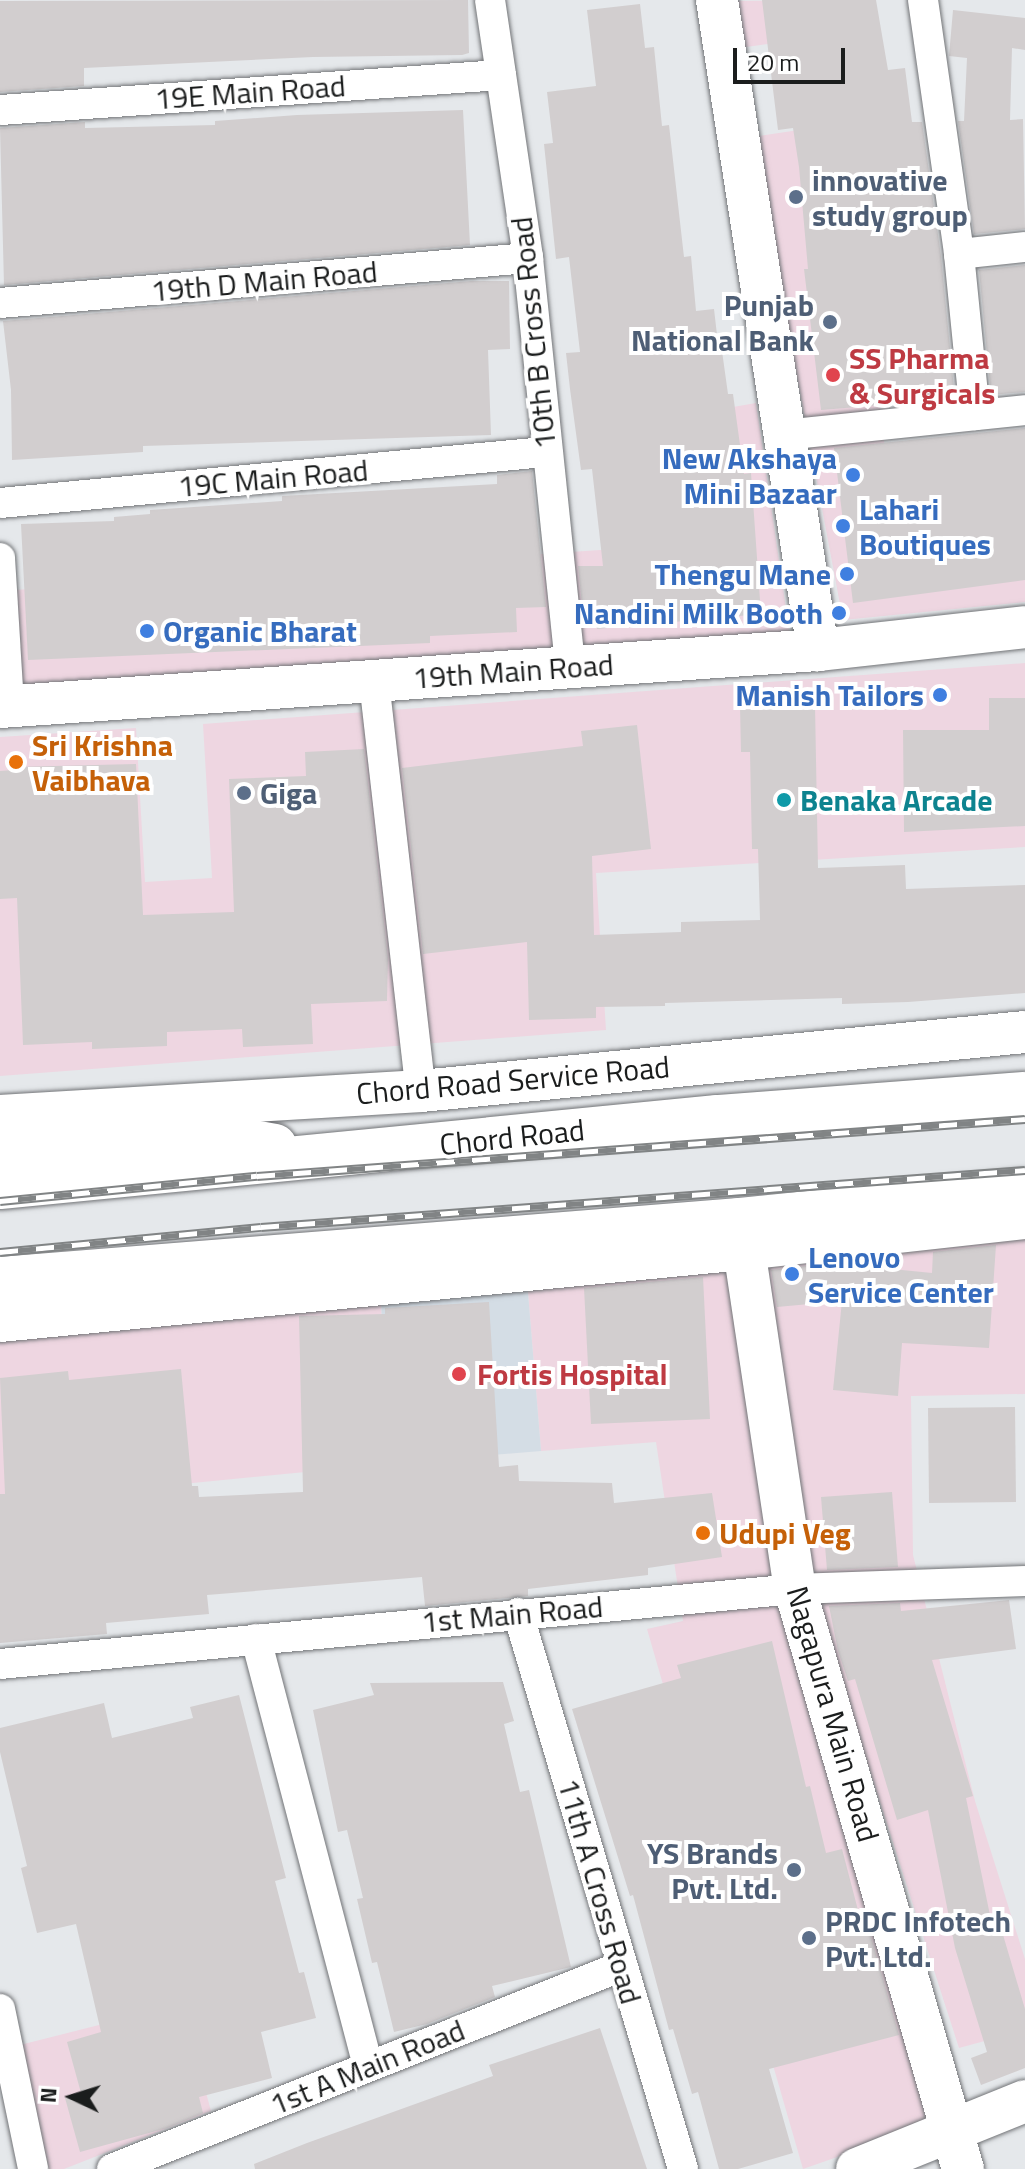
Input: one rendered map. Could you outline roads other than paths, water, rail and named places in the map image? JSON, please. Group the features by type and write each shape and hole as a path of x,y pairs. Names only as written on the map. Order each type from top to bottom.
{"main road":[{"name":"Chord Road","path":"0,1187 718,1117 1025,1094"},
{"path":"0,1149 201,1133 260,1141 312,1157"},
{"path":"7,1301 169,1287 205,1279 233,1260 741,1235 1025,1191"}],"street":[{"name":"10th B Cross Road","path":"490,0 528,258 545,452 570,667"},
{"path":"717,0 818,650"},
{"path":"923,0 959,254 975,415"},
{"name":"19E Main Road","path":"0,110 501,75"},
{"path":"959,254 1025,247"},
{"name":"19th D Main Road","path":"0,303 528,258"},
{"path":"784,435 1025,410"},
{"name":"19C Main Road","path":"0,503 545,452"},
{"path":"0,558 5,706"},
{"name":"19th Main Road","path":"5,706 818,650 1025,627"},
{"path":"374,681 421,1091"},
{"name":"Chord Road Service Road","path":"0,1116 421,1091 1025,1032"},
{"path":"7,1301 741,1235 1025,1218"},
{"name":"Nagapura Main Road","path":"741,1235 795,1589 959,2149"},
{"name":"1st Main Road","path":"0,1664 795,1589 1025,1581"},
{"name":"11th A Cross Road","path":"518,1613 683,2169"},
{"path":"256,1639 368,2067"},
{"name":"1st A Main Road","path":"112,2169 622,1966"},
{"path":"0,2009 33,2169"},
{"path":"857,2169 959,2149 1025,2101"}],"railway":[{"path":"0,1201 257,1176 1025,1119"},
{"path":"0,1252 261,1227 1025,1170"}],"place":[{"name":"innovative study group","path":"796,197"},
{"name":"Punjab National Bank","path":"830,322"},
{"name":"SS Pharma & Surgicals","path":"833,375"},
{"name":"New Akshaya Mini Bazaar","path":"853,475"},
{"name":"Lahari Boutiques","path":"843,526"},
{"name":"Thengu Mane","path":"847,574"},
{"name":"Nandini Milk Booth","path":"839,613"},
{"name":"Organic Bharat","path":"147,631"},
{"name":"Manish Tailors","path":"940,695"},
{"name":"Sri Krishna Vaibhava","path":"16,762"},
{"name":"Giga","path":"244,793"},
{"name":"Benaka Arcade","path":"784,800"},
{"name":"Lenovo Service Center","path":"792,1274"},
{"name":"Fortis Hospital","path":"459,1374"},
{"name":"Udupi Veg","path":"703,1533"},
{"name":"YS Brands Pvt. Ltd.","path":"794,1870"},
{"name":"PRDC Infotech Pvt. Ltd.","path":"809,1938"}]}
